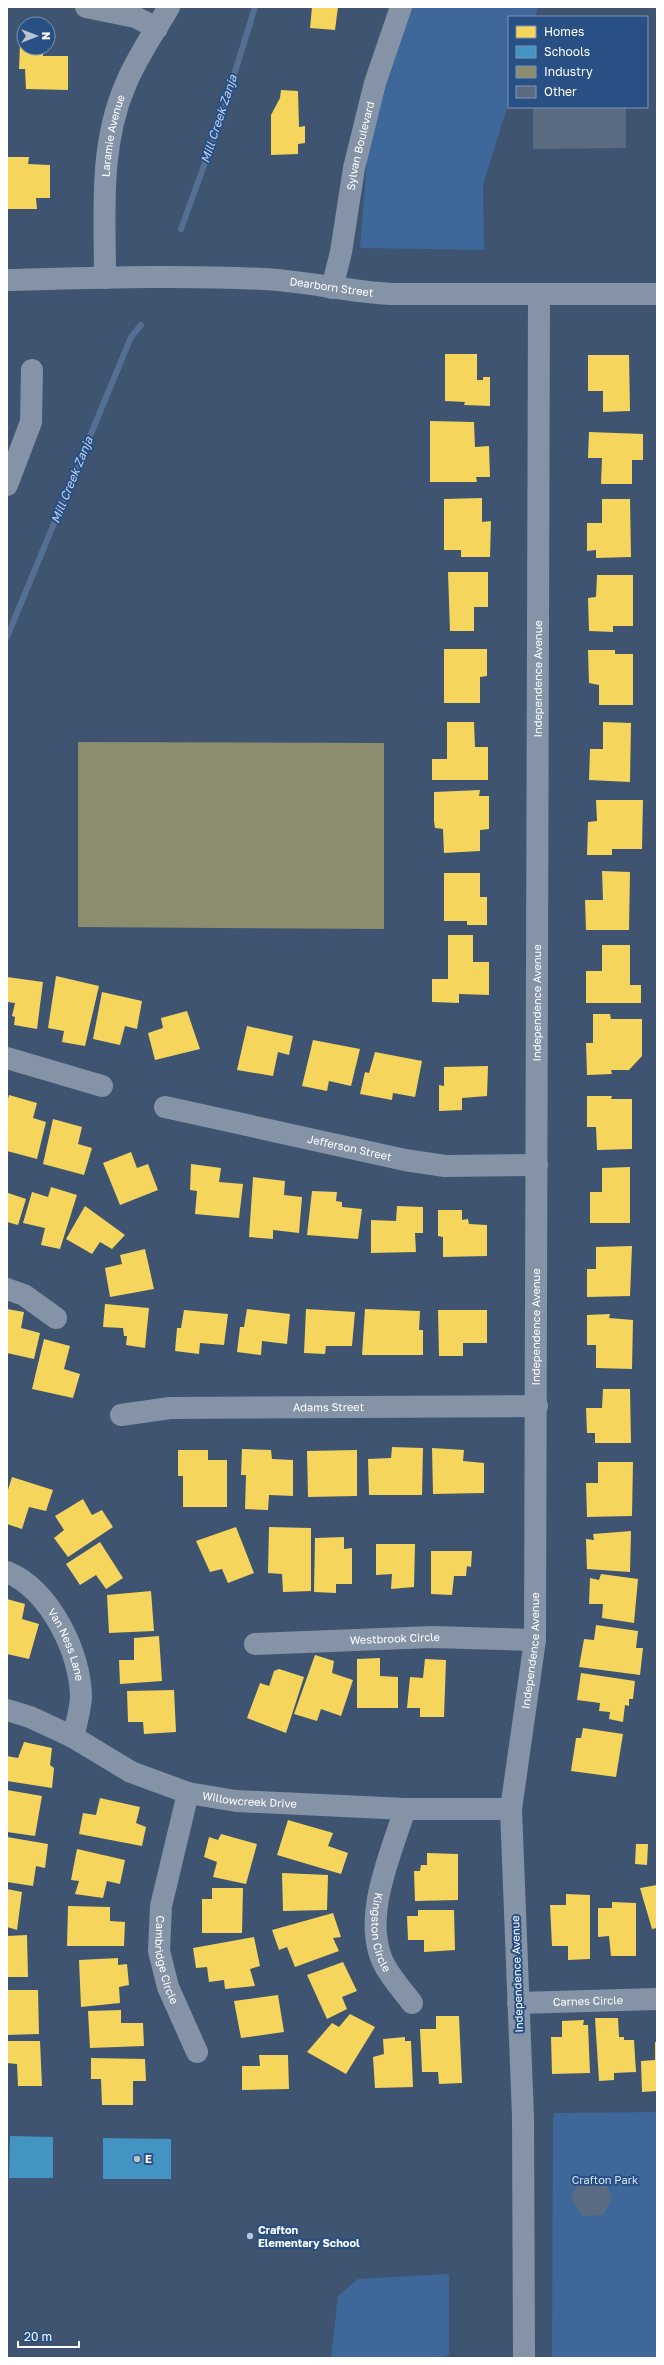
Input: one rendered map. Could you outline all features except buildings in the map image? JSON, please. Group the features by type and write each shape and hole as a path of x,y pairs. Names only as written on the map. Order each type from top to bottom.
{"street":[{"path":"86,7 135,17 157,28"},
{"name":"Laramie Avenue","path":"105,278 105,172 108,144 124,87 135,64 169,7"},
{"name":"Sylvan Boulevard","path":"332,288 341,252 354,168 371,98 401,7"},
{"name":"Dearborn Street","path":"7,280 105,278 262,279 308,283 332,288 392,294 657,294"},
{"name":"Independence Avenue","path":"524,2358 523,2117 511,1808 535,1640 537,1406 539,295"},
{"path":"7,485 30,422 32,370"},
{"path":"7,1058 102,1086"},
{"name":"Jefferson Street","path":"165,1107 405,1160 445,1166 537,1165"},
{"path":"7,1289 24,1295 56,1318"},
{"name":"Adams Street","path":"121,1415 170,1408 537,1406"},
{"name":"Van Ness Lane","path":"7,1572 38,1594 56,1618 70,1644 79,1675 81,1699 73,1737"},
{"name":"Westbrook Circle","path":"255,1644 432,1637 535,1640"},
{"name":"Willowcreek Drive","path":"7,1710 30,1717 73,1737 131,1772 188,1793 236,1801 405,1809 511,1808"},
{"name":"Cambridge Circle","path":"188,1793 161,1906 159,1951 168,1987 197,2052"},
{"name":"Kingston Circle","path":"405,1809 376,1901 376,1937 384,1965 412,2003"},
{"name":"Carnes Circle","path":"518,2003 657,1999"}],"green space":[{"path":"411,7 538,7 535,16 508,16 508,104 483,185 484,250 360,248 368,149 386,78"},
{"name":"Crafton Park","path":"657,2112 657,2358 552,2358 553,2120 555,2113"},
{"path":"449,2274 449,2354 445,2358 331,2358 338,2296 358,2279"}],"waterway":[{"name":"Mill Creek Zanja","path":"181,229 219,124 255,7"},
{"name":"Mill Creek Zanja","path":"7,637 131,337 141,325"}],"place":[{"name":"E","path":"137,2159"},
{"name":"Crafton Elementary School","path":"250,2236"}]}
